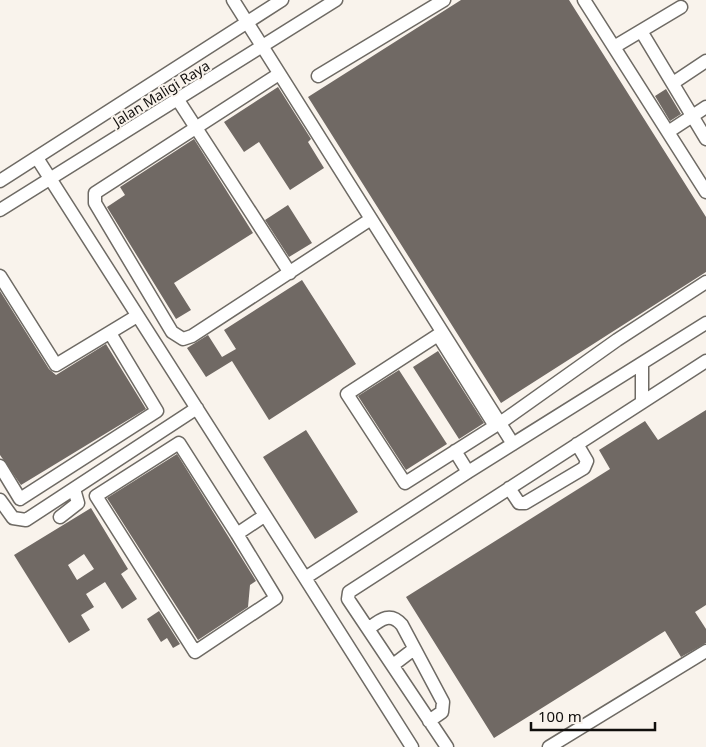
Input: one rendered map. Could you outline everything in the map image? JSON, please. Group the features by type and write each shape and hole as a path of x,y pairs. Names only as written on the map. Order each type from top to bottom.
{"street":[{"path":"233,0 513,444"},
{"name":"Jalan Maligi Raya","path":"0,181 282,0"},
{"name":"Jalan Maligi Raya","path":"0,210 336,0"},
{"path":"318,76 444,0"},
{"path":"584,0 706,192"},
{"path":"614,47 681,7"},
{"path":"641,31 706,139"},
{"path":"673,83 706,61"},
{"path":"278,74 97,191 94,196 96,203 172,332 183,339 192,336 371,219"},
{"path":"178,100 290,273"},
{"path":"668,132 706,107"},
{"path":"36,158 412,747"},
{"path":"0,276 56,365 137,316"},
{"path":"500,423 617,340 706,282"},
{"path":"305,578 468,472 642,365 706,323"},
{"path":"0,466 20,499 158,411 110,333"},
{"path":"438,335 495,426 455,451 405,483 347,394 438,335"},
{"path":"447,747 348,599 349,592 706,361"},
{"path":"642,365 642,402"},
{"path":"0,500 4,515 26,520 197,408"},
{"path":"179,443 237,534 276,598 195,652 96,496 179,443"},
{"path":"510,488 519,502 526,503 584,468 587,461 577,444"},
{"path":"455,451 468,472"},
{"path":"60,517 78,503 74,489"},
{"path":"237,534 264,516"},
{"path":"368,629 384,618 396,618 443,702 442,712 429,721"},
{"path":"393,666 414,649"},
{"path":"549,747 706,651"}],"building":[{"path":"461,0 569,0 706,217 706,272 501,403 308,97"},
{"path":"278,87 311,139 308,142 324,168 290,190 259,142 244,152 224,122"},
{"path":"666,89 681,114 670,121 655,96"},
{"path":"194,139 253,233 174,283 191,310 176,319 107,207 125,195 120,187"},
{"path":"288,205 312,243 289,257 265,220"},
{"path":"302,280 356,364 269,420 232,361 206,377 187,348 208,335 222,357 236,349 224,330"},
{"path":"0,291 49,369 56,375 106,344 146,409 21,485 0,455"},
{"path":"438,351 484,423 459,439 413,367"},
{"path":"399,370 447,444 406,470 358,396"},
{"path":"706,410 706,605 695,612 706,629 706,643 681,657 665,631 494,738 406,597 610,469 599,450 645,421 658,440"},
{"path":"306,430 358,512 315,539 263,457"},
{"path":"177,454 256,581 250,585 248,607 198,640 107,498"},
{"path":"91,508 128,569 121,574 137,599 122,609 105,582 86,594 94,607 81,615 90,630 69,643 14,555","holes":["84,554 94,569 77,580 68,565"]},
{"path":"159,611 180,644 173,648 167,638 161,642 147,619"}]}
